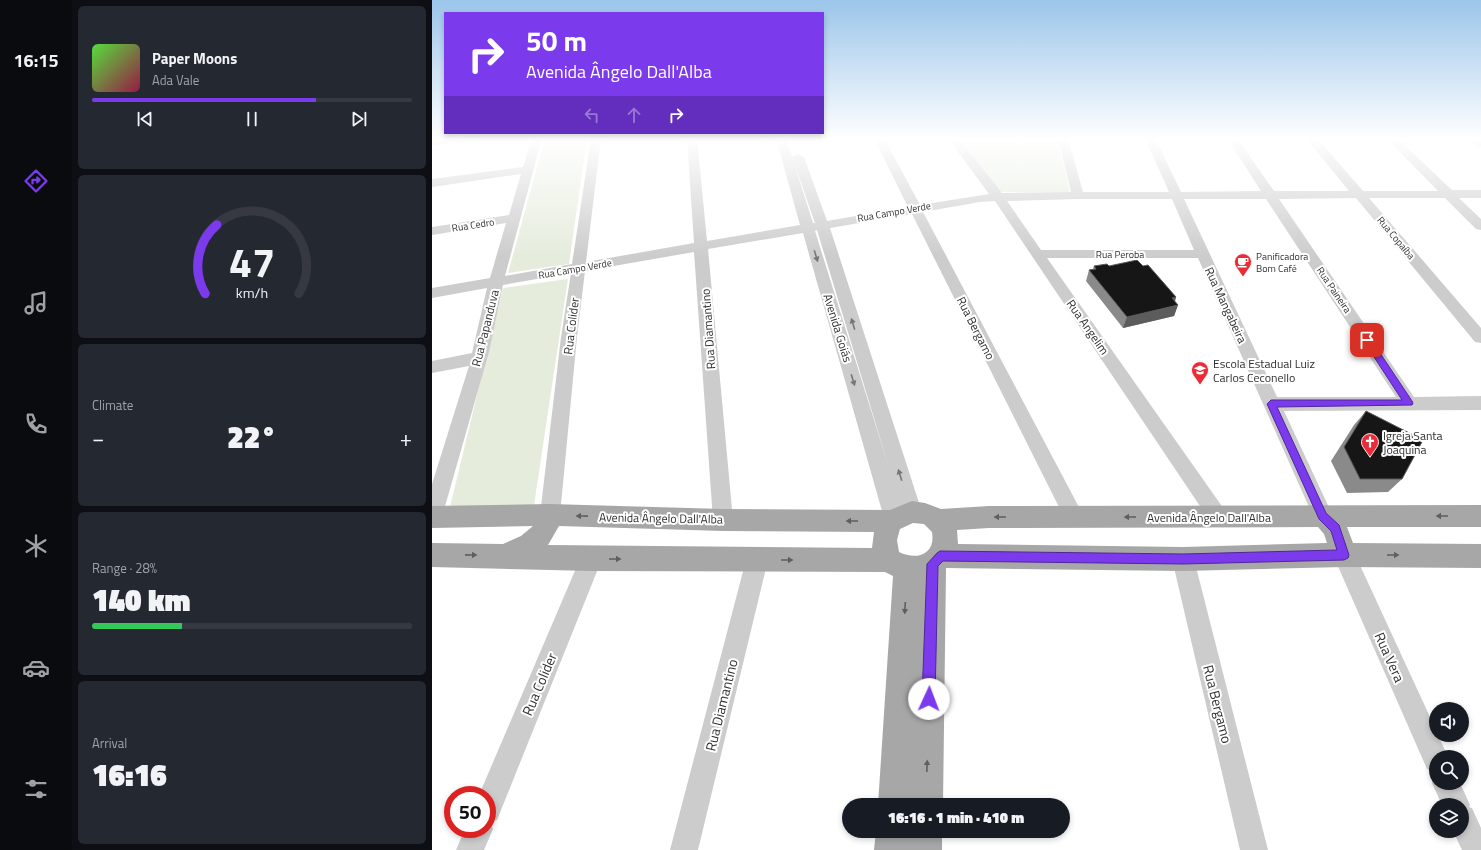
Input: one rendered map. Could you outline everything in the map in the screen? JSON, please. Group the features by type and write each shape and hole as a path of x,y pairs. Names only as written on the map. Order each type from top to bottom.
{"main road":[{"path":"927,514 938,520 945,532 945,547 917,562 883,539 899,517 927,514"},
{"name":"Avenida Ângelo Dall'Alba","path":"432,517 550,515 723,520 899,517"},
{"path":"506,556 538,538 548,527 550,515"},
{"name":"Avenida Ângelo Dall'Alba","path":"938,520 989,517 1219,518 1323,516 1481,516"},
{"path":"1323,516 1335,528 1344,555"},
{"path":"432,555 591,559 917,562 1183,559 1344,555 1481,556"},
{"path":"896,798 917,562"},
{"path":"917,562 926,798"},
{"path":"892,850 893,838"},
{"path":"924,850 925,838"}],"street":[{"path":"432,183 471,178"},
{"name":"Rua Papanduva","path":"432,517 479,358 496,282 526,178"},
{"name":"Rua Colider","path":"550,515 569,337 591,178"},
{"name":"Rua Diamantino","path":"695,178 723,520"},
{"name":"Avenida Goiás","path":"796,178 815,226"},
{"name":"Avenida Goiás","path":"802,178 899,517"},
{"name":"Rua Bergamo","path":"899,178 1074,517"},
{"name":"Rua Angelim","path":"983,178 1219,518"},
{"path":"1073,178 1078,196"},
{"name":"Rua Mangabeira","path":"1168,178 1323,516"},
{"name":"Rua Paineira","path":"1258,178 1409,403"},
{"name":"Rua Copaíba","path":"1345,178 1481,338"},
{"path":"1431,178 1481,226"},
{"name":"Rua Campo Verde","path":"432,293 914,208 980,198 1176,195 1481,194"},
{"name":"Rua Cedro","path":"432,231 514,218"},
{"name":"Rua Peroba","path":"1037,254 1203,254"},
{"path":"432,367 479,358"},
{"path":"1271,404 1481,403"},
{"name":"Rua Vera","path":"1344,555 1432,750"},
{"name":"Rua Colider","path":"496,788 591,559"},
{"name":"Rua Bergamo","path":"1183,559 1254,850"},
{"name":"Rua Diamantino","path":"684,850 757,560"},
{"path":"1469,834 1476,850"},
{"path":"470,850 475,838"}],"green space":[{"path":"534,178 581,178 569,264 508,273"},
{"path":"987,178 1067,178 1070,192 998,192"},
{"path":"568,279 533,512 449,511 503,288"}],"building":[{"path":"1137,260 1143,266 1148,265 1176,297 1172,298 1178,305 1127,317 1089,270 1096,269 1094,266 1107,264 1109,266"},
{"name":"Igreja Santa Joaquina","path":"1366,411 1423,440 1402,479 1360,479 1344,447"}],"place":[{"name":"Panificadora Bom Café","path":"1243,277"},
{"name":"Escola Estadual Luiz Carlos Ceconello","path":"1200,385"},
{"name":"Igreja Santa Joaquina","path":"1370,457"}],"route":[{"path":"929,699 933,564 940,556 1183,559 1344,555 1335,528 1323,516 1271,404 1409,403 1367,340"}]}
